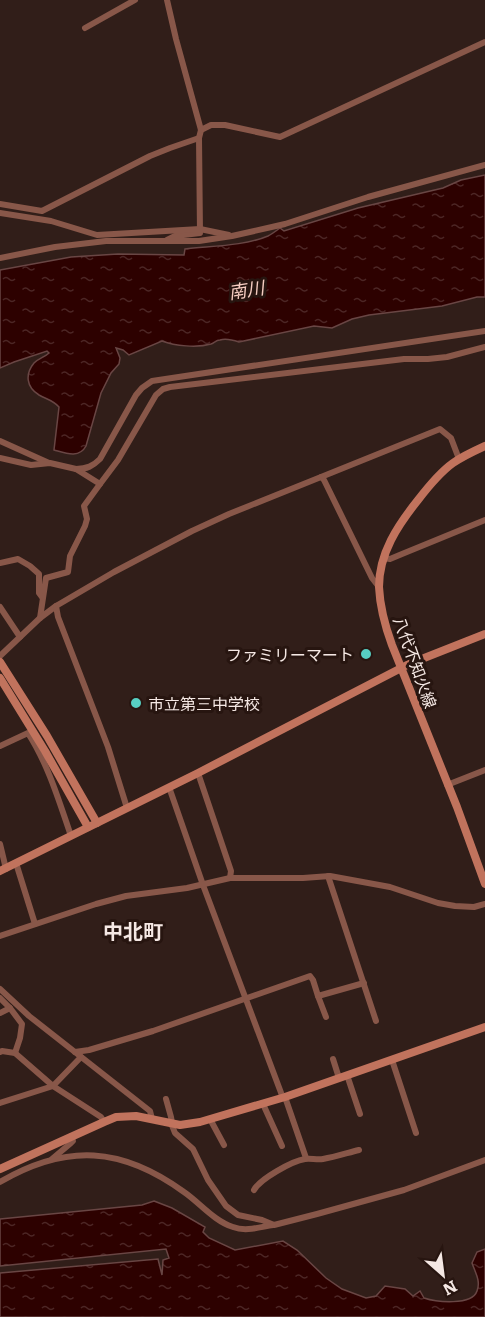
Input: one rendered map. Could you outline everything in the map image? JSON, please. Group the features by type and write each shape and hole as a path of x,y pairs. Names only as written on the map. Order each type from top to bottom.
{"street":[{"path":"85,28 135,0"},
{"path":"166,241 175,236 200,233 199,138 201,130 167,0"},
{"path":"201,130 211,125 225,125 280,137 485,42"},
{"path":"0,204 42,211 150,156 199,138"},
{"path":"0,258 55,246 106,241 199,241 232,236 285,224 368,197 484,165"},
{"path":"0,213 51,221 97,235 200,229 232,236"},
{"path":"0,441 50,463 85,469 100,459 136,395 152,381 485,330"},
{"path":"40,618 46,578 68,572 70,556 87,519 84,506 118,460 156,395 163,389 404,359 447,357 485,347"},
{"path":"0,656 56,606 114,572 229,514 440,429 450,438 459,459"},
{"name":"八代不知火線","path":"485,446 459,459 437,477 406,514 394,533 384,558 379,587 383,620 485,884"},
{"path":"0,458 31,465 50,463"},
{"path":"76,469 100,484"},
{"path":"321,477 372,578 379,587"},
{"path":"384,558 390,559 485,520"},
{"path":"0,563 18,559 30,566 39,574 39,593 42,597"},
{"path":"56,606 58,617 108,747 127,808"},
{"path":"0,608 20,637"},
{"path":"0,844 3,870 409,664 485,634"},
{"path":"0,662 47,736 97,823"},
{"path":"0,678 88,827"},
{"path":"0,746 31,732"},
{"path":"42,752 71,836"},
{"path":"447,784 485,770"},
{"path":"198,773 231,872 230,878"},
{"path":"170,787 202,885 306,1158"},
{"path":"16,863 35,924"},
{"path":"328,876 376,1020"},
{"path":"0,936 126,896 202,885 230,878 328,876 390,887 438,903 455,906 485,904"},
{"path":"75,1052 153,1031 310,976 326,1017"},
{"path":"318,996 364,983"},
{"path":"0,990 28,1016 150,1111 152,1119"},
{"path":"0,998 22,1024 15,1053"},
{"path":"0,1013 10,1008"},
{"path":"0,1169 116,1117 136,1116 180,1125 210,1119 284,1098 485,1027"},
{"path":"0,1052 15,1053 53,1086 101,1117 104,1122"},
{"path":"0,1103 53,1086 81,1057"},
{"path":"333,1059 360,1114"},
{"path":"392,1060 416,1133"},
{"path":"166,1100 175,1133 193,1149 208,1180 226,1206 238,1215 274,1225"},
{"path":"263,1104 282,1146"},
{"path":"210,1119 224,1145"},
{"path":"52,1159 73,1141 71,1136"},
{"path":"254,1190 262,1180 306,1158 322,1159 359,1150"},
{"path":"0,1182 32,1165 52,1159 75,1155 115,1158 140,1166 166,1179 223,1223 240,1229 254,1229 404,1190 485,1160"}],"water":[{"name":"南川","path":"485,175 485,297 442,306 369,315 352,319 332,328 314,326 239,342 225,339 211,344 193,346 162,341 129,355 116,348 120,358 119,364 111,373 101,393 86,446 76,454 54,450 59,407 35,392 29,384 28,376 31,367 49,353 47,351 0,368 0,270 71,257 118,254 184,255 185,249 249,242 268,236 280,228 284,231 358,208 443,188 461,180"},
{"path":"154,1201 172,1208 205,1227 203,1232 209,1238 235,1250 283,1241 297,1250 326,1278 342,1289 366,1298 376,1296 385,1286 405,1289 413,1296 420,1291 424,1298 437,1301 453,1302 468,1299 474,1296 478,1287 472,1263 477,1252 485,1249 485,1317 0,1317 0,1273 158,1259 162,1275 163,1260 169,1258 166,1249 0,1266 0,1219 142,1205"}],"place":[{"name":"ファミリーマート","path":"366,654"},
{"name":"市立第三中学校","path":"136,703"}],"district":[{"name":"中北町","path":"133,930"}]}
